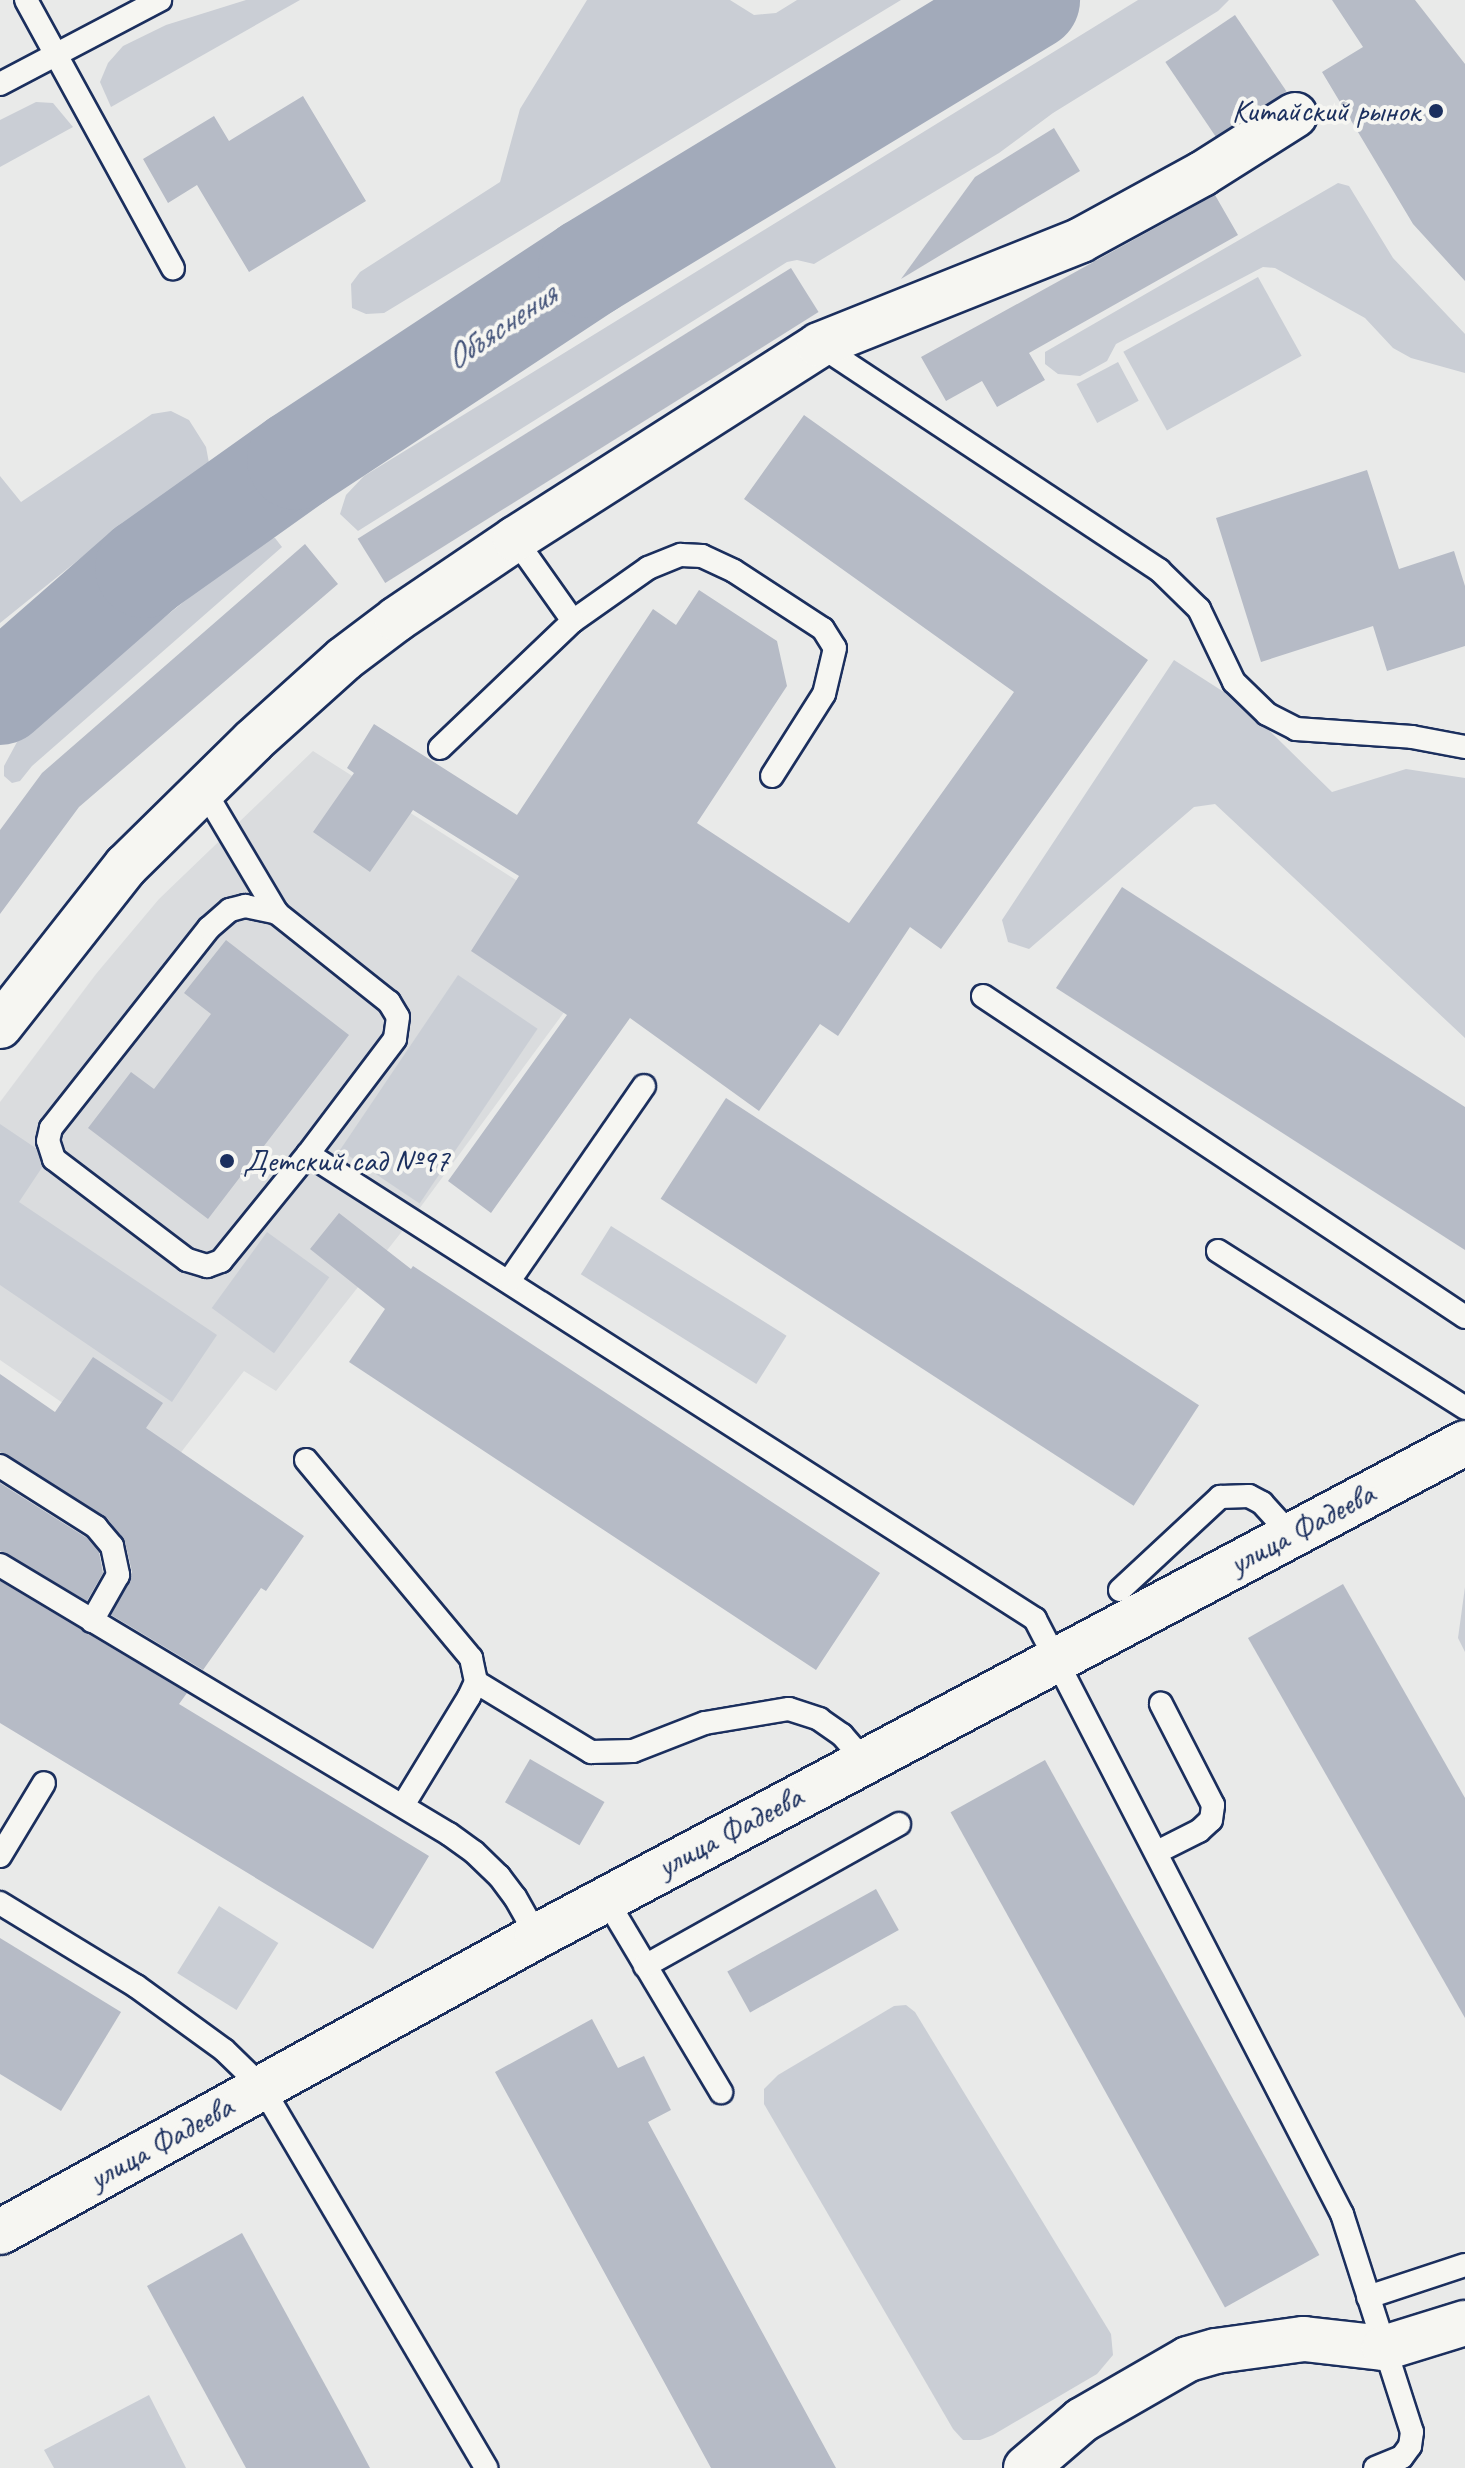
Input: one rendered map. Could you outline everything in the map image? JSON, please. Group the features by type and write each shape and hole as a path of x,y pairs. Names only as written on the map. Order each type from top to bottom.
{"street":[{"path":"0,1026 126,866 344,659 515,539 819,345 1081,240 1202,174 1295,115"},
{"name":"улица Фадеева","path":"0,2232 537,1936 1465,1443"},
{"path":"1026,2468 1082,2420 1188,2359 1216,2351 1304,2339 1384,2348 1465,2323"}],"lane":[{"path":"26,0 173,268"},
{"path":"0,84 160,0"},
{"path":"819,345 1159,570 1199,609 1234,682 1267,714 1296,729 1412,737 1465,747"},
{"path":"515,539 573,621"},
{"path":"440,748 573,621 648,568 681,555 702,556 734,571 823,629 835,648 824,694 772,776"},
{"path":"204,790 277,913 389,1002 398,1017 395,1039 308,1154 221,1261 207,1266 187,1260 54,1159 48,1141 51,1128 209,928 230,910 245,906 277,913"},
{"path":"983,996 1465,1317"},
{"path":"509,1281 644,1086"},
{"path":"308,1154 1035,1619 1058,1658 1342,2214 1412,2432 1410,2446 1402,2457 1375,2468"},
{"path":"1218,1251 1465,1408"},
{"path":"306,1460 471,1658 476,1682 403,1805"},
{"path":"0,1466 96,1527 112,1546 118,1575 92,1621"},
{"path":"1120,1590 1220,1497 1249,1496 1262,1503 1292,1536"},
{"path":"0,1565 403,1805 474,1852 515,1897 537,1936"},
{"path":"476,1682 591,1752 633,1751 705,1723 789,1709 819,1719 842,1735 864,1760"},
{"path":"1157,1852 1199,1831 1211,1820 1213,1805 1161,1704"},
{"path":"0,1856 44,1783"},
{"path":"645,1966 899,1824"},
{"path":"606,1899 721,2092"},
{"path":"0,1903 136,1986 224,2050 262,2087 486,2468"},
{"path":"1368,2297 1465,2265"}],"shaded area":[{"path":"246,0 300,0 111,107 100,82 108,63 123,46 166,25"},
{"path":"587,0 730,0 754,15 776,13 797,0 901,0 384,313 366,314 352,308 351,284 360,272 500,182 520,109"},
{"path":"1138,0 1229,0 1218,11 1053,113 999,153 814,264 797,260 787,262 358,531 340,514 346,495 364,476"},
{"path":"36,102 53,103 73,127 0,167 0,120"},
{"path":"1338,183 1349,186 1393,258 1465,334 1465,373 1411,358 1393,348 1365,318 1275,268 1263,267 1116,344 1107,361 1080,376 1058,374 1045,364 1045,352"},
{"path":"1258,277 1302,356 1167,430 1123,352"},
{"path":"1118,362 1139,401 1097,423 1077,384"},
{"path":"171,411 189,420 206,447 209,463 113,532 0,623 0,476 21,502 152,414"},
{"path":"275,538 282,547 32,766 20,781 12,783 4,776 4,766 23,731 262,539"},
{"path":"1174,660 1241,703 1332,792 1406,769 1465,778 1465,1038 1215,804 1194,807 1029,949 1008,942 1002,920"},
{"name":"Детский сад №97","path":"313,751 615,943 411,1220 276,1391 244,1371 165,1473 0,1360 0,1102 96,974 159,899"},
{"path":"458,975 538,1029 420,1204 340,1150"},
{"path":"0,1124 49,1157 19,1202 217,1335 172,1402 0,1285"},
{"path":"611,1226 787,1336 756,1384 581,1274"},
{"path":"267,1232 329,1277 274,1353 212,1308"},
{"path":"1465,1587 1465,1652 1458,1638"},
{"path":"219,1906 278,1943 236,2010 177,1973"},
{"path":"906,2005 915,2012 1111,2334 1113,2355 1097,2374 980,2440 963,2440 953,2429 764,2104 764,2089 778,2075 894,2006"},
{"path":"149,2395 186,2468 54,2468 44,2450"}],"building":[{"path":"1332,0 1415,0 1465,64 1465,281 1413,224 1322,72 1363,47"},
{"path":"1235,15 1286,91 1217,138 1165,62"},
{"path":"303,96 366,201 249,272 197,185 168,203 143,159 214,116 229,141"},
{"path":"1054,128 1080,171 901,279 975,177"},
{"path":"1215,195 1238,235 1029,353 1045,380 997,407 982,381 946,401 921,357"},
{"path":"791,268 819,312 385,583 358,539"},
{"path":"804,415 1148,660 941,949 910,927 838,1036 820,1024 759,1111 630,1018 491,1213 448,1181 567,1015 471,951 519,876 413,810 370,872 313,832 354,773 347,768 374,724 517,815 653,609 676,625 699,590 777,641 787,686 697,823 849,923 1014,692 744,499"},
{"path":"1367,470 1399,569 1454,551 1465,586 1465,646 1387,671 1373,626 1261,662 1216,518"},
{"path":"305,544 338,584 79,807 0,914 0,830 42,773"},
{"path":"1122,887 1465,1107 1465,1250 1056,988"},
{"path":"226,940 349,1035 208,1219 88,1128 131,1072 154,1089 211,1014 184,993"},
{"path":"726,1098 1199,1405 1134,1506 661,1199"},
{"path":"339,1213 411,1269 413,1266 880,1573 816,1670 349,1362 385,1309 310,1249"},
{"path":"93,1357 163,1403 146,1428 304,1536 266,1591 261,1588 203,1670 111,1615 132,1572 125,1542 107,1518 0,1452 0,1374 55,1412"},
{"path":"0,1483 87,1538 99,1552 103,1573 87,1601 0,1551"},
{"path":"0,1581 187,1693 179,1704 429,1856 373,1949 0,1723"},
{"path":"1343,1584 1465,1798 1465,2018 1248,1638"},
{"path":"530,1759 604,1802 579,1845 505,1802"},
{"path":"1045,1760 1319,2255 1225,2307 951,1812"},
{"path":"876,1889 899,1930 750,2013 727,1971"},
{"path":"0,1938 121,2012 61,2111 0,2074"},
{"path":"592,2019 618,2068 644,2056 671,2110 648,2122 836,2468 711,2468 495,2072"},
{"path":"242,2233 370,2468 246,2468 147,2286"}],"waterway":[{"name":"Объяснения","path":"0,695 145,568 297,460 588,268 1030,0"}],"place":[{"name":"Китайский рынок","path":"1436,111"},
{"name":"Детский сад №97","path":"227,1161"}]}
